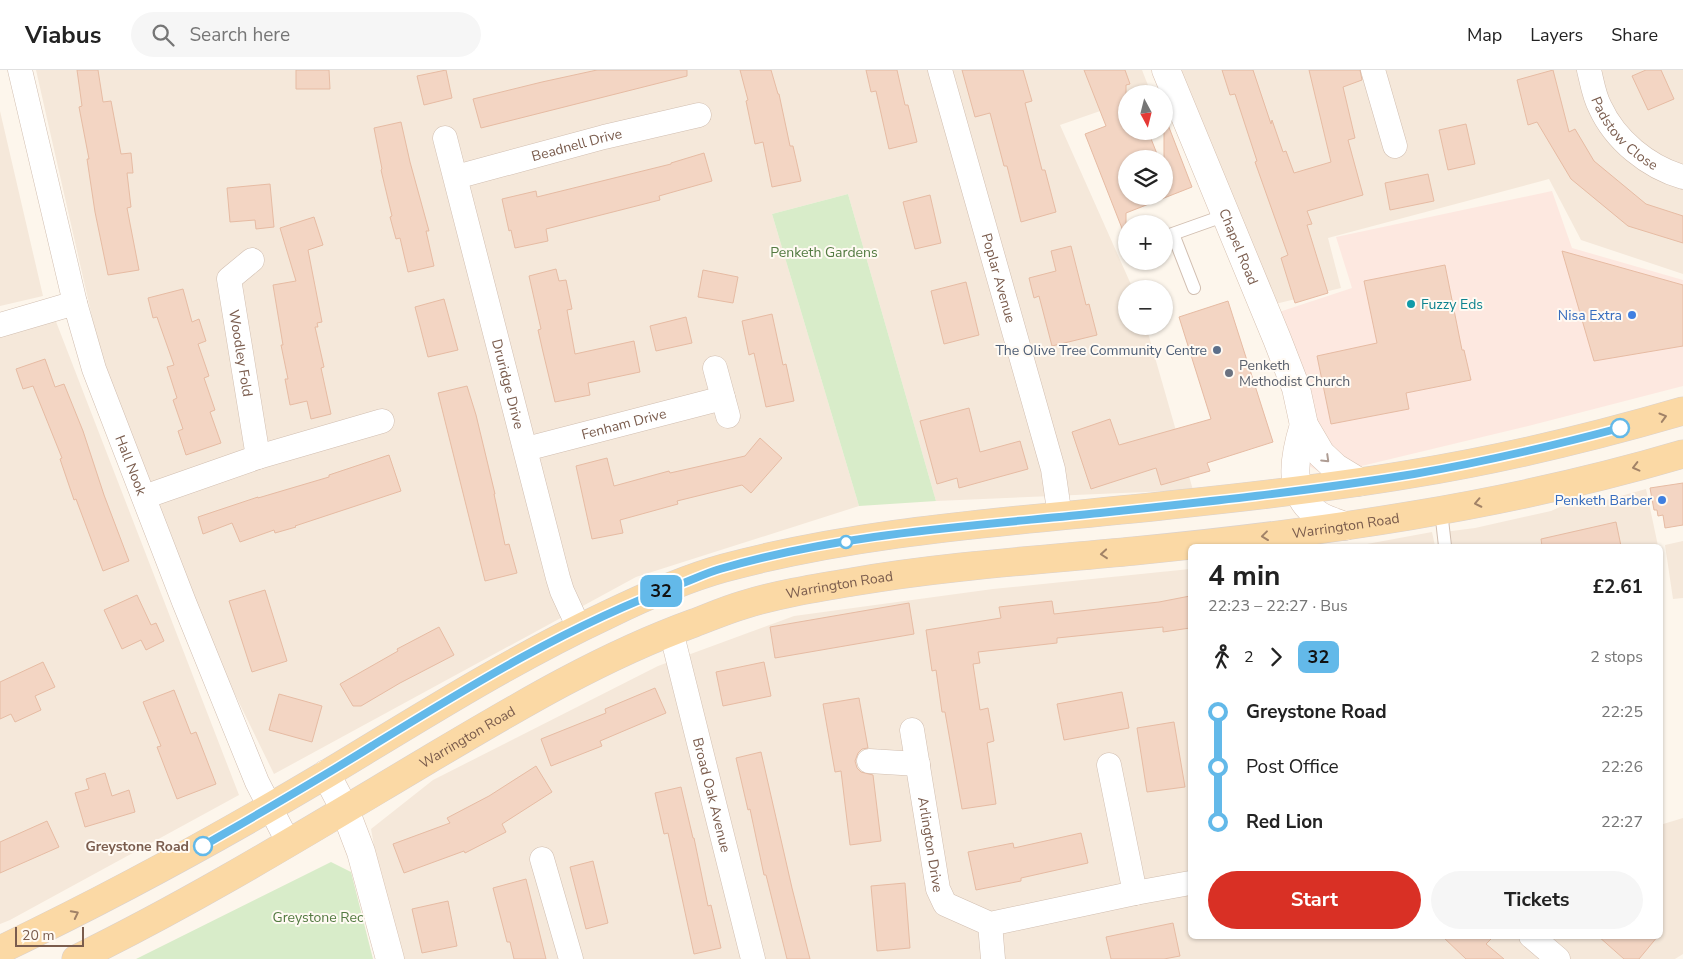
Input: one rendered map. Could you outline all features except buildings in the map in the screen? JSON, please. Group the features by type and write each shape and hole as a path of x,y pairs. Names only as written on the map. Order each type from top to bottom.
{"main road":[{"path":"0,950 152,874 270,808 454,696 529,653 655,593 719,569 804,549 936,528 1185,504 1424,472 1563,443 1683,411"},
{"name":"Warrington Road","path":"1195,544 1345,526 1441,511 1573,483 1683,454"},
{"name":"Warrington Road","path":"76,959 184,904 289,844 549,689 600,663 671,631 742,605 816,588 893,575 1188,545"}],"street":[{"name":"Hall Nook","path":"20,70 75,303 94,369 191,620 257,782 289,844"},
{"name":"Poplar Avenue","path":"940,70 1053,469 1060,517"},
{"name":"Chapel Road","path":"1166,70 1296,388 1304,425 1321,454 1336,468 1359,482"},
{"path":"1373,70 1394,147"},
{"name":"Padstow Close","path":"1589,70 1599,107 1620,138 1647,161 1683,177"},
{"name":"Beadnell Drive","path":"456,177 604,137 699,115"},
{"name":"Druridge Drive","path":"446,138 558,578 579,628"},
{"name":"Woodley Fold","path":"252,260 229,279 258,457"},
{"path":"0,325 75,303"},
{"name":"Fenham Drive","path":"526,449 726,407 715,368"},
{"path":"144,496 258,457 382,421"},
{"name":"Chapel Road","path":"1297,490 1295,470 1297,448 1304,425"},
{"path":"1297,490 1305,503 1320,516 1345,526"},
{"name":"Broad Oak Avenue","path":"671,631 753,959"},
{"name":"Arlington Drive","path":"912,730 938,889 946,904 990,924"},
{"path":"869,761 918,764"},
{"path":"1109,765 1135,893"},
{"path":"326,774 345,810 367,871 390,959"},
{"path":"542,859 571,959"},
{"path":"993,959 990,924 1188,883"},
{"path":"1535,939 1558,959"}],"lane":[{"path":"1173,233 1226,215"},
{"path":"1173,245 1194,288"},
{"path":"1441,511 1445,544"}],"shaded area":[{"path":"36,70 1142,70 1148,85 1118,85 1118,105 1060,125 1118,255 1118,270 1125,270 1129,280 1118,280 1118,335 1149,335 1193,490 936,501 848,194 772,214 859,506 636,577 274,774 201,625 102,361"},
{"path":"1174,70 1683,70 1683,274 1581,240 1549,179 1328,238 1341,288 1267,306"},
{"path":"0,111 43,296 0,306"},
{"path":"1552,191 1572,248 1683,280 1683,386 1536,424 1324,475 1308,465 1258,319 1352,288 1336,237"},
{"path":"55,319 239,795 0,924 0,335"},
{"path":"1646,489 1658,544 1445,544 1444,532 1475,528 1551,511 1560,507 1599,502"},
{"path":"1432,532 1435,544 1367,544"},
{"path":"1683,541 1683,598 1673,599 1665,545"},
{"path":"1188,569 1188,939 1663,939 1663,824 1683,818 1683,954 1675,959 400,959 381,884 371,829 433,780 658,666 794,616 993,589"}],"green space":[{"name":"Penketh Gardens","path":"848,194 936,501 859,506 772,214"},
{"name":"Greystone Rec","path":"331,862 351,872 373,959 136,959"}],"bus line":[{"name":"32","path":"203,846 529,653 621,608 719,569 804,549 936,528 1185,504 1414,474 1563,443 1620,428"}],"place":[{"name":"Fuzzy Eds","path":"1411,304"},
{"name":"Nisa Extra","path":"1632,315"},
{"name":"The Olive Tree Community Centre","path":"1217,350"},
{"name":"Penketh Methodist Church","path":"1229,373"},
{"name":"Penketh Barber","path":"1662,500"},
{"name":"Greystone Road","path":"203,846"}]}
